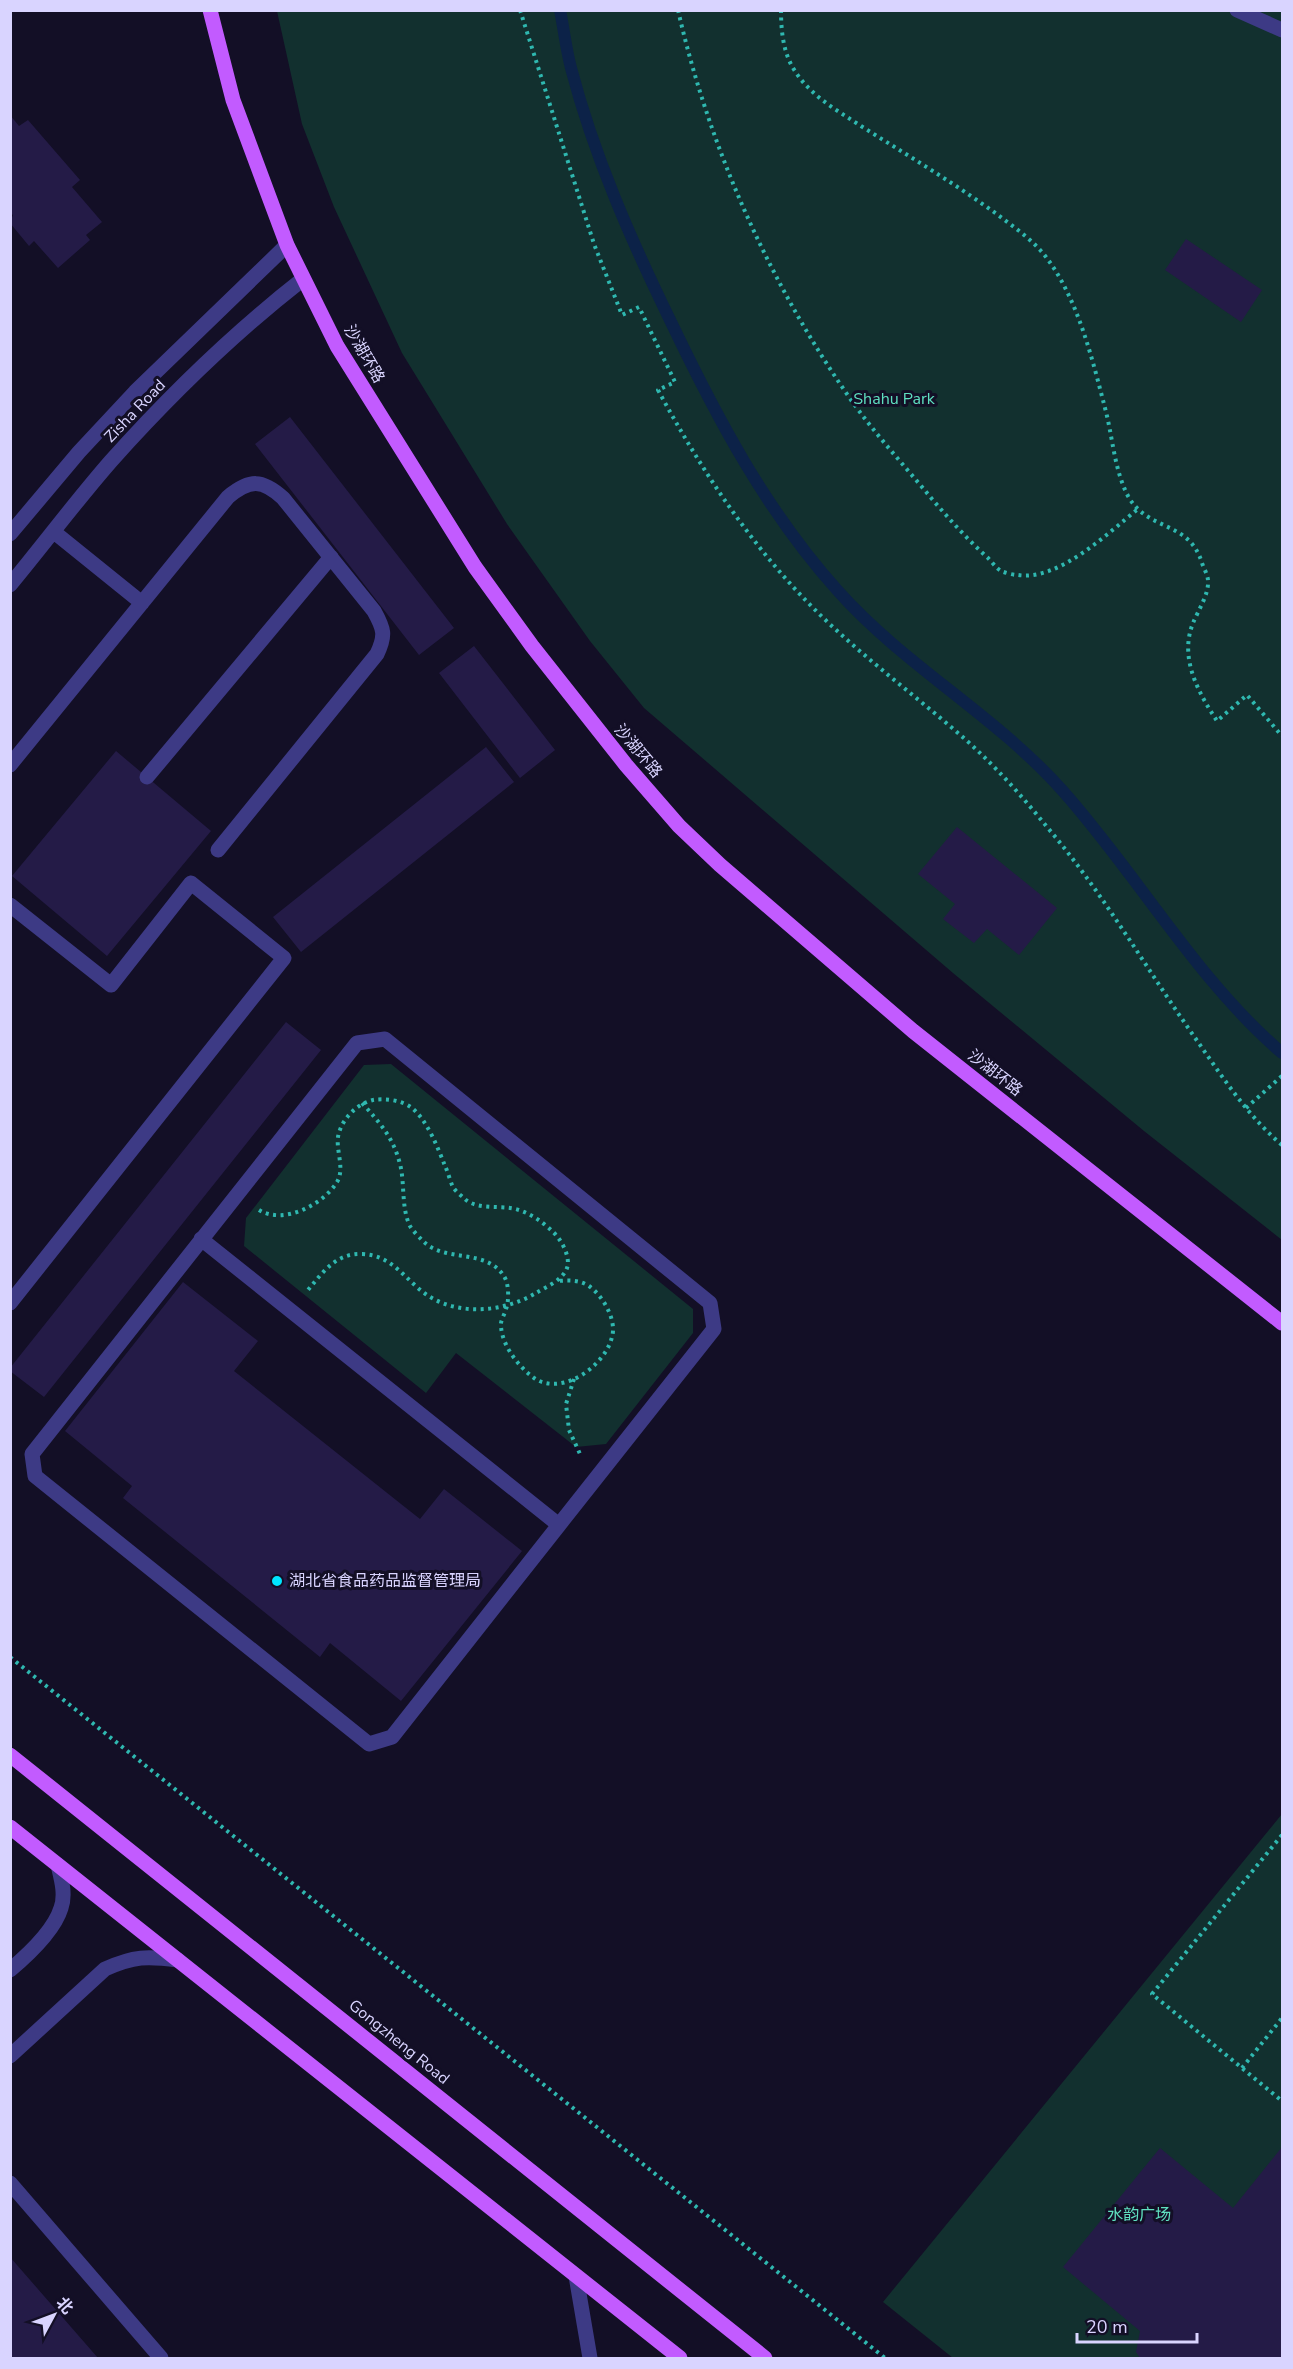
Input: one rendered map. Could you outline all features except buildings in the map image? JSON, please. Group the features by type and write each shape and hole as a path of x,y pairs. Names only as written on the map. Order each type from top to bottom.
{"main road":[{"name":"沙湖环路","path":"210,10 233,100 287,244 337,346 475,567 561,683 626,765 679,826 720,865 913,1031 1282,1323"},
{"name":"Gongzheng Road","path":"10,1755 765,2358"},
{"path":"10,1827 680,2358"}],"street":[{"path":"1237,10 1282,30"},
{"name":"Zisha Road","path":"10,534 79,452 135,392 287,244"},
{"name":"Zisha Road","path":"10,585 110,462 156,412 264,310 303,279"},
{"path":"10,765 228,497 240,486 252,483 272,488 283,498 374,611 382,625 384,640 377,654 218,850"},
{"path":"54,532 142,603"},
{"path":"147,777 331,557"},
{"path":"10,905 111,986 191,884 284,958 10,1303"},
{"path":"385,1038 710,1303 714,1329 392,1737 369,1744 35,1476 32,1454 201,1239 357,1043 385,1038"},
{"path":"201,1239 558,1525"},
{"path":"10,1970 43,1940 61,1908 63,1892 58,1865"},
{"path":"10,2056 105,1969 124,1961 148,1956 178,1960"},
{"path":"10,2183 161,2358"},
{"path":"576,2276 590,2358"}],"path":[{"path":"520,10 594,244 622,315 639,307 675,382 658,390 685,441 724,501 761,548 833,627 967,741 1010,782 1083,869 1179,1016 1246,1108 1266,1131 1282,1144"},
{"path":"678,10 686,48 711,123 756,237 783,291 850,398 887,446 975,546 1000,570 1030,576 1051,571 1072,558 1138,508"},
{"path":"781,10 786,52 792,67 803,82 826,104 981,202 1028,237 1046,257 1074,310 1105,409 1122,484 1138,508 1148,517 1189,538 1198,550 1208,581 1188,644 1194,680 1202,698 1217,721 1247,694 1282,736"},
{"path":"1246,1108 1282,1077"},
{"path":"236,1196 267,1215 293,1214 319,1201 338,1181 340,1162 338,1138 345,1119 362,1103 384,1098 411,1107 430,1131 453,1187 469,1202 490,1208 512,1208 533,1216 554,1233 567,1255 567,1269 557,1281 522,1302 496,1309 471,1309 444,1304 419,1289 402,1270 383,1259 362,1254 341,1256 327,1267 292,1311"},
{"path":"362,1103 388,1132 400,1164 410,1226 425,1243 442,1252 495,1264 507,1280 508,1306 500,1325 507,1347 525,1371 540,1382 560,1383 583,1375 603,1358 613,1336 611,1317 602,1300 588,1286 572,1280 557,1281"},
{"path":"575,1378 566,1404 570,1430 594,1482"},
{"path":"10,1657 885,2358"},
{"path":"1282,1835 1152,1994 1282,2101"},
{"path":"1242,2068 1282,2018"}],"green space":[{"name":"Shahu Park","path":"277,11 1282,11 1282,1240 1144,1131 953,973 644,708 590,641 507,524 402,353 334,207 302,124"},
{"path":"391,1064 693,1309 693,1333 606,1444 576,1447 456,1353 426,1393 244,1246 246,1218 364,1065"},
{"name":"水韵广场","path":"1282,1814 1282,2358 953,2358 883,2302"}],"waterway":[{"path":"560,10 569,61 580,101 602,165 628,229 706,393 745,463 788,529 838,591 864,618 1008,738 1062,790 1116,856 1194,959 1251,1024 1282,1053"}],"place":[{"name":"湖北省食品药品监督管理局","path":"277,1581"}]}
